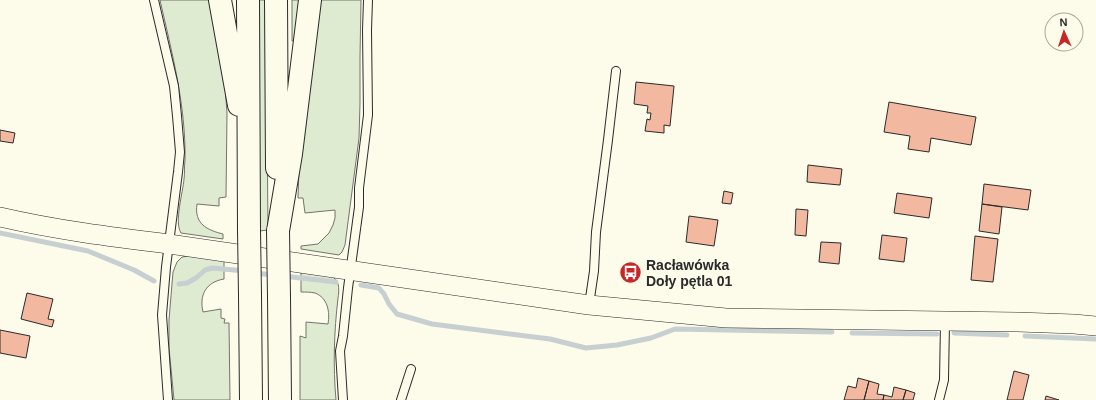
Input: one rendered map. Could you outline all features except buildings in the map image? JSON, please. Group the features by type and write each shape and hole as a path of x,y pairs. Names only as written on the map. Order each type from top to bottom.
{"highway":[{"path":"220,0 249,159"},
{"path":"248,0 251,400"},
{"path":"276,0 280,400"},
{"path":"278,231 291,154 310,0"}],"street":[{"path":"0,217 101,236 169,244 589,305 726,318 1018,322 1096,326"}],"lane":[{"path":"154,0 174,86 178,116 180,152 162,315 168,400"},
{"path":"343,400 340,351 359,207 359,188 368,115 368,0"},
{"path":"589,305 594,271 596,232 616,71"},
{"path":"939,400 944,380 945,322"},
{"path":"401,400 411,369"}],"green space":[{"path":"160,0 214,0 224,74 227,113 226,197 219,198 219,206 197,204 197,211 198,217 203,225 223,234 223,239 181,233 179,228 178,222 184,177 185,140 181,100"},
{"path":"258,0 266,0 268,230 259,231"},
{"path":"292,0 303,0 295,41 292,41"},
{"path":"316,0 361,0 359,138 345,245 339,255 301,249 301,246 318,244 329,233 335,218 335,210 305,213 303,198 298,198 300,139"},
{"path":"189,256 224,260 224,279 208,286 203,295 202,306 203,312 221,309 221,318 225,319 224,323 229,323 230,400 174,400 169,348 169,320 173,272 177,262 182,257"},
{"path":"301,271 331,276 336,280 339,287 334,349 336,400 300,400 300,336 306,338 306,322 328,324 329,315 323,298 315,293 301,292"}],"waterway":[{"path":"0,233 88,251 134,270 154,281"},
{"path":"179,284 187,283 196,278 205,270 212,268 245,271"},
{"path":"255,273 273,275"},
{"path":"283,276 336,282"},
{"path":"361,285 379,288 397,314 432,324 550,339 586,348 617,345 651,338 675,329 832,332"},
{"path":"852,333 937,334"},
{"path":"954,333 1007,335"},
{"path":"1025,336 1096,339"}],"place":[{"name":"Racławówka Doły pętla 01","path":"631,273"}]}
